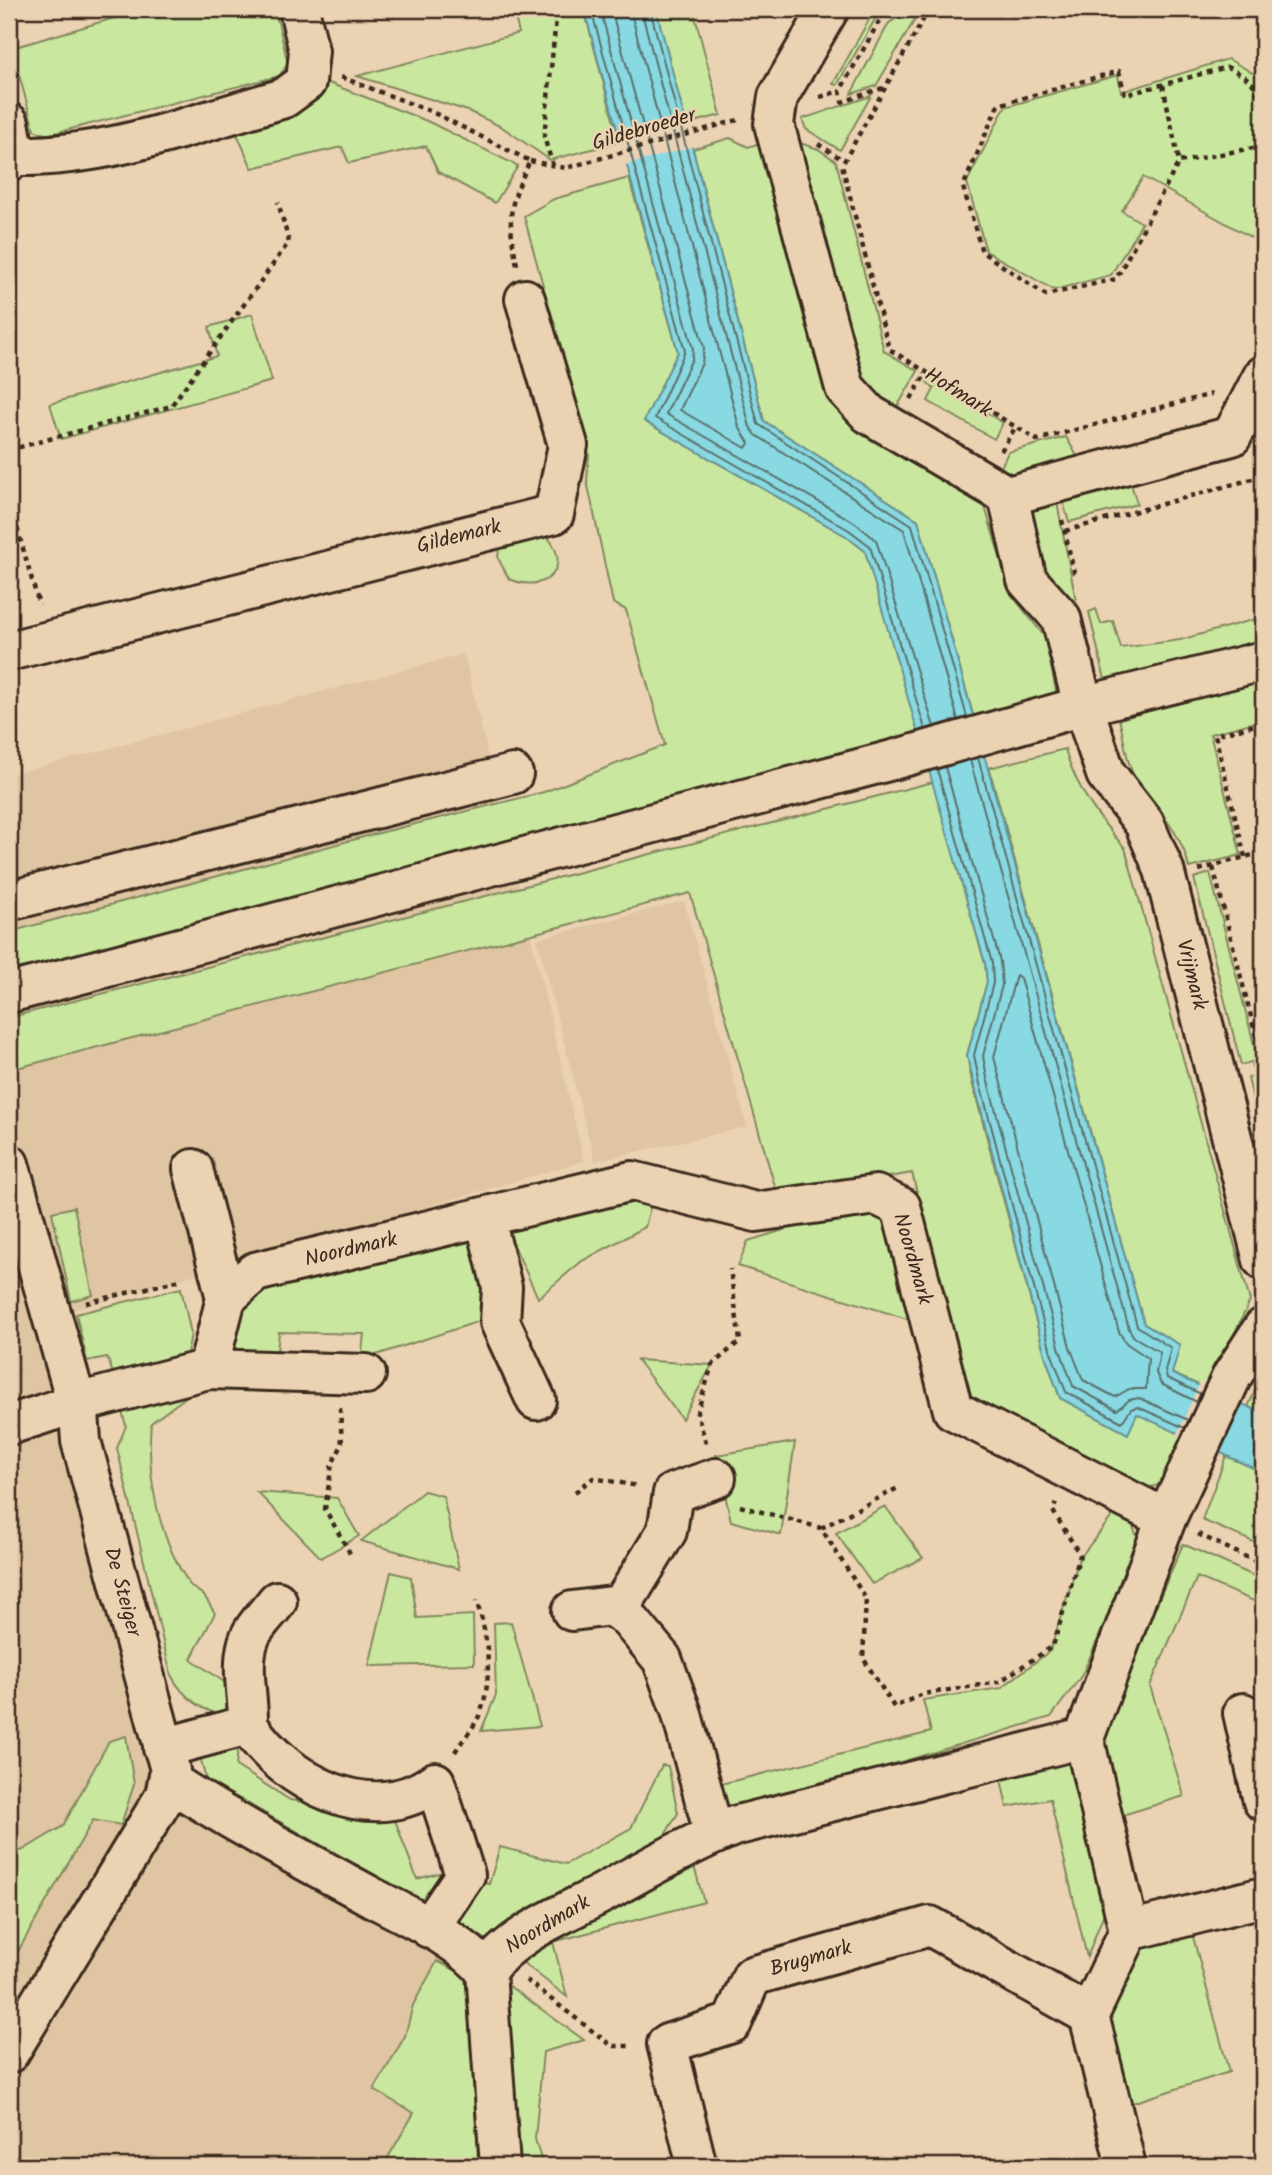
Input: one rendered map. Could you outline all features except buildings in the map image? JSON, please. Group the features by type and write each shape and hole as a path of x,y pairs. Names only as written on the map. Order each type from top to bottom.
{"street":[{"path":"11,147 52,157 115,146 284,98 306,82 309,51 299,9"},
{"path":"829,9 778,97 774,124 845,388 869,414 1008,496 1232,436 1260,358"},
{"name":"Gildemark","path":"9,651 554,514 568,445 525,299"},
{"path":"1008,496 1027,580 1061,618 1083,706"},
{"path":"9,993 900,758 1083,706 1263,662"},
{"name":"Vrijmark","path":"1083,706 1106,774 1143,823 1164,870 1263,1260"},
{"path":"9,901 513,774"},
{"name":"De Steiger","path":"9,1164 77,1403 81,1441 166,1764"},
{"path":"193,1169 226,1298 208,1369"},
{"name":"Noordmark","path":"226,1298 256,1272 632,1181 756,1212 876,1195 901,1206 953,1410 1166,1520"},
{"path":"485,1218 502,1287 500,1322 536,1400"},
{"path":"1126,2166 1089,2015 1129,1931 1084,1738 1166,1520 1192,1460 1232,1376 1263,1328"},
{"path":"9,1425 77,1403 208,1369 353,1373"},
{"path":"618,1611 667,1531 673,1493 716,1478"},
{"path":"277,1601 250,1637 244,1670 249,1699 248,1725 260,1743 293,1772 314,1787 340,1795 373,1800 404,1799 435,1782 466,1875 429,1928"},
{"path":"572,1611 612,1606 662,1659 681,1711 714,1834"},
{"path":"1243,1713 1263,1801"},
{"path":"166,1764 248,1725"},
{"name":"Noordmark","path":"500,2166 491,1964 536,1929 714,1834 734,1826 1084,1738"},
{"path":"166,1764 221,1814 491,1964"},
{"path":"9,2053 166,1797 166,1764"},
{"path":"1129,1931 1263,1896"},
{"name":"Brugmark","path":"667,2044 732,2023 752,1976 930,1926 1089,2015"},
{"path":"667,2044 697,2166"}],"path":[{"path":"553,167 544,137 557,9"},
{"path":"883,88 842,102 840,90 886,9"},
{"name":"Hofmark","path":"929,9 842,165 889,349 1037,440 1216,393"},
{"path":"307,66 429,111 530,161 553,167"},
{"path":"1163,85 1179,162 1116,279 1046,295 982,252 963,187 998,105 1119,71 1125,95 1227,67 1251,79 1258,90 1263,115"},
{"name":"Gildebroeder","path":"553,167 582,164 715,126"},
{"path":"1179,162 1263,146"},
{"path":"525,299 508,223 514,195 530,161"},
{"path":"9,450 171,406 289,242 278,202"},
{"path":"1260,358 1263,329"},
{"path":"1065,531 1263,476"},
{"path":"9,499 49,640"},
{"path":"1245,857 1214,735 1263,723"},
{"path":"1194,872 1263,852"},
{"path":"1213,867 1263,1064"},
{"path":"730,1269 740,1341 712,1365 697,1413 716,1478 732,1504 821,1528 866,1599 863,1658 894,1707 923,1694 999,1682 1053,1646 1080,1555 1053,1511 1070,1471"},
{"path":"77,1305 180,1280"},
{"path":"351,1555 325,1509 332,1464 342,1445 353,1373"},
{"path":"575,1492 593,1478 673,1493"},
{"path":"821,1528 898,1488"},
{"path":"1166,1520 1263,1566"},
{"path":"435,1782 477,1719 487,1691 484,1620 476,1601"},
{"path":"491,1964 612,2046 667,2044"}],"shaded area":[{"path":"464,654 584,1161 63,1313 9,1155 9,775"},
{"path":"684,901 747,1127 595,1161 537,939"},
{"path":"9,1207 187,1811 467,1969 418,2166 9,2166"}],"green space":[{"path":"145,9 275,9 288,64 279,76 47,135 34,130 12,48"},
{"path":"513,9 584,9 619,142 550,160 502,127 468,111 357,76 519,33"},
{"path":"656,9 693,9 721,115 686,124"},
{"path":"875,9 881,9 837,85 833,84"},
{"path":"911,9 921,9 876,86 851,94 889,23"},
{"path":"1228,59 1260,77 1263,92 1263,244 1143,177 1122,211 1142,223 1111,275 1054,290 986,251 967,182 1005,107 1118,75 1121,92"},
{"path":"321,80 427,121 518,166 495,203 438,172 426,146 349,163 342,147 252,168 233,125"},
{"path":"871,96 840,150 806,129 802,119"},
{"path":"730,138 748,147 763,142 834,406 980,490 1011,594 1045,637 1057,696 974,718 918,520 764,421 693,149"},
{"path":"797,142 818,149 836,161 884,351 918,371 893,414 865,391"},
{"path":"629,178 678,352 644,421 846,536 865,551 919,732 9,974 9,932 367,836 544,792 665,745 626,610 613,603 587,481 589,454 524,216 554,199"},
{"path":"252,314 272,381 61,439 50,404 217,356 209,327"},
{"path":"931,378 1003,423 994,439 928,401 934,389 927,382"},
{"path":"1066,437 1080,461 1005,477 1001,467 1008,452"},
{"path":"1129,477 1137,504 1069,522 1064,505 1066,496"},
{"path":"1055,492 1078,611 1043,582 1028,512 1034,503"},
{"path":"536,527 556,550 558,561 555,571 538,583 509,579 498,558 500,540"},
{"path":"1096,609 1101,624 1113,621 1121,648 1180,640 1263,617 1263,642 1106,684 1089,612"},
{"path":"1263,680 1263,720 1210,734 1241,855 1189,868 1174,831 1132,772 1119,719"},
{"path":"1065,749 1075,777 1089,802 1125,848 1250,1301 1208,1389 1171,1373 1180,1345 1144,1324 989,768"},
{"path":"933,782 985,964 987,982 967,1055 972,1082 1045,1355 1060,1398 1128,1433 1136,1413 1185,1436 1162,1484 1140,1490 963,1399 946,1305 912,1173 778,1197 690,893 13,1069 9,1056 11,1017"},
{"path":"1210,873 1258,1060 1241,1065 1194,878"},
{"path":"1263,1074 1263,1140 1248,1078"},
{"path":"630,1190 653,1197 645,1227 582,1261 538,1298 504,1224"},
{"path":"868,1204 891,1214 920,1323 738,1266 748,1241"},
{"path":"74,1207 93,1295 71,1301 52,1212"},
{"path":"467,1230 490,1278 480,1321 361,1360 364,1334 279,1332 276,1362 238,1356 235,1327 256,1285"},
{"path":"181,1288 191,1334 187,1354 115,1379 107,1357 87,1361 76,1314"},
{"path":"637,1360 712,1365 682,1419"},
{"path":"1263,1372 1263,1413 1248,1407"},
{"path":"181,1394 187,1396 151,1423 153,1486 163,1528 179,1567 190,1585 203,1595 215,1613 191,1659 240,1693 229,1715 211,1712 195,1703 181,1690 171,1675 117,1448 126,1426 122,1411"},
{"path":"795,1442 781,1535 731,1521 716,1455"},
{"path":"1226,1456 1260,1471 1255,1492 1263,1497 1263,1546 1202,1520"},
{"path":"424,1491 443,1496 459,1569 361,1541"},
{"path":"257,1492 337,1498 359,1536 321,1558"},
{"path":"885,1506 923,1558 872,1584 836,1533"},
{"path":"1114,1514 1131,1521 1140,1545 1082,1675 1051,1717 731,1813 721,1784 931,1732 923,1700 1001,1688 1050,1651 1079,1559"},
{"path":"1183,1544 1263,1580 1263,1605 1197,1577 1150,1686 1184,1796 1116,1817 1096,1743"},
{"path":"391,1572 411,1577 417,1618 473,1615 474,1664 369,1666"},
{"path":"511,1622 540,1726 481,1731 496,1695 494,1623"},
{"path":"126,1736 134,1784 121,1825 93,1820 9,1967 9,1855 23,1850 63,1826 109,1741"},
{"path":"239,1739 236,1766 290,1800 393,1815 417,1879 439,1873 444,1890 434,1902 419,1900 206,1780 198,1748"},
{"path":"1068,1760 1104,1913 1087,1957 1050,1799 1007,1807 1001,1779"},
{"path":"662,1765 668,1766 678,1813 665,1835 487,1940 450,1917 469,1879 489,1884 500,1847 566,1864 631,1828"},
{"path":"692,1859 704,1902 553,1942 567,1997 517,1958"},
{"path":"1192,1933 1229,2072 1129,2104 1105,2018 1143,1943"},
{"path":"437,1961 473,1979 478,2166 383,2166 414,2113 374,2090 405,2036 413,2005"},
{"path":"502,1981 584,2040 543,2052 535,2139 543,2166 519,2166"}],"water":[{"path":"584,9 656,9 764,421 918,520 1144,1324 1180,1345 1172,1374 1263,1413 1263,1497 1254,1492 1260,1471 1137,1414 1128,1434 1060,1398 1045,1355 967,1056 987,982 985,963 865,551 846,536 644,421 678,352"}],"pier":[{"path":"688,119 696,146 622,166 615,138"},
{"path":"1200,1382 1244,1401 1219,1456 1176,1436"}]}
